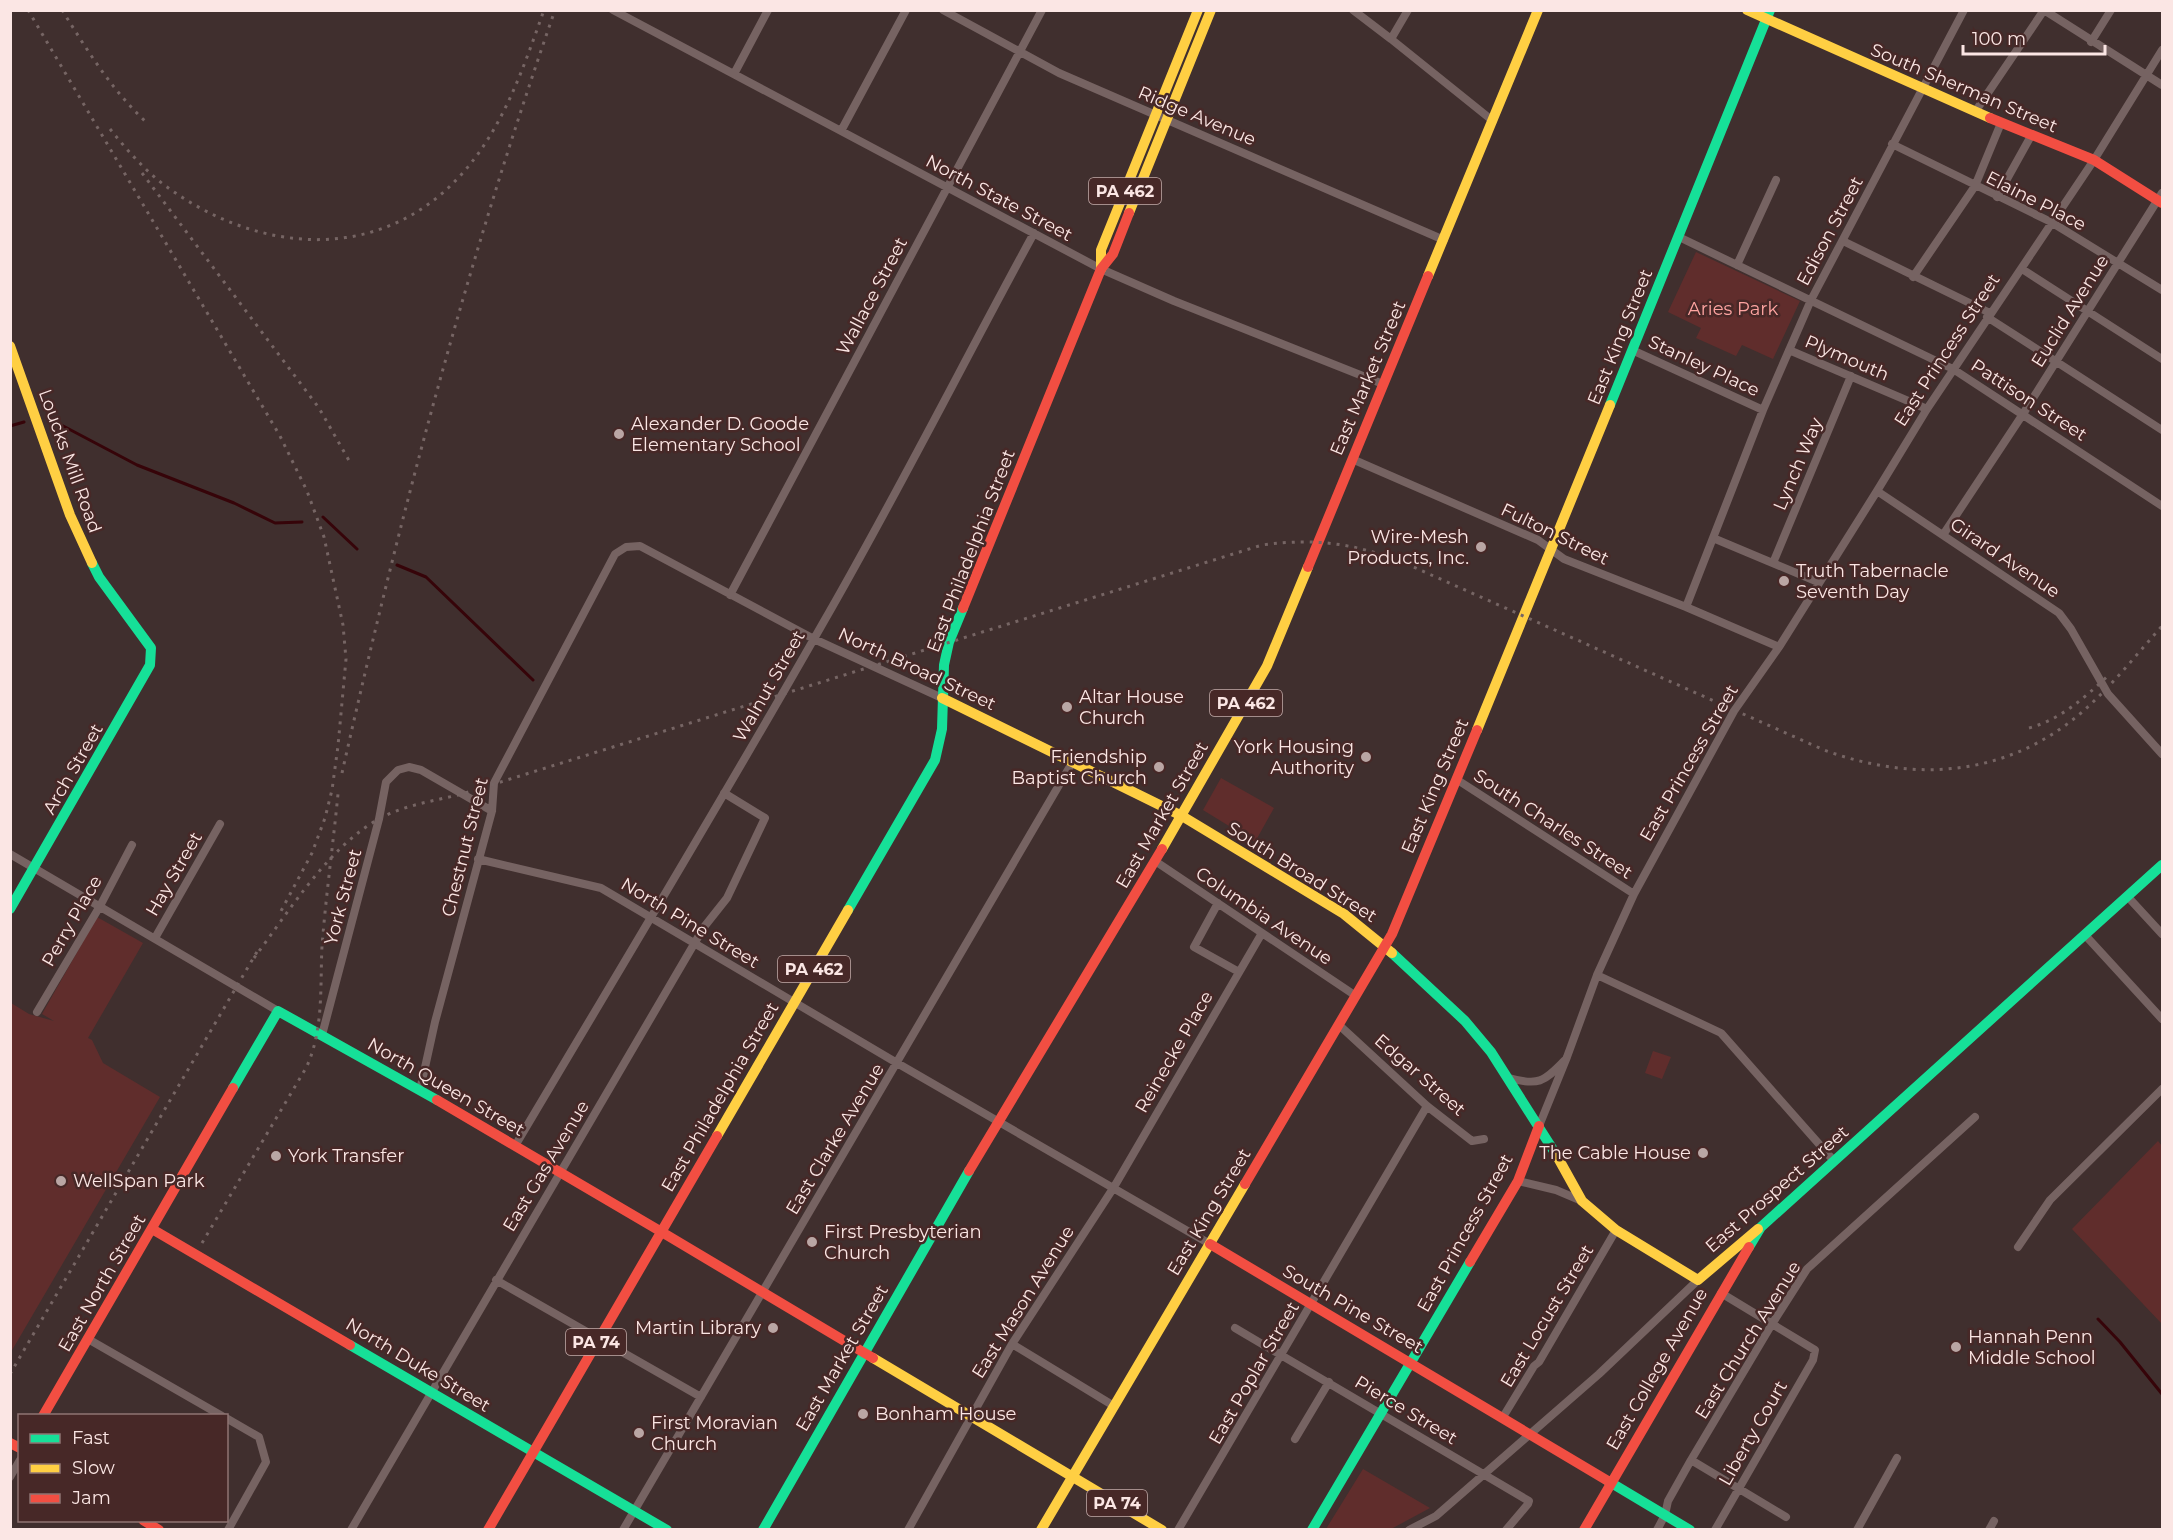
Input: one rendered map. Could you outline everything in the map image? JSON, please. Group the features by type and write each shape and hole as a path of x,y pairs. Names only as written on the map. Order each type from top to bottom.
{"street":[{"name":"North State Street","path":"613,10 626,14 1101,269 1174,301 1383,384"},
{"path":"734,74 768,10"},
{"path":"841,131 906,10"},
{"name":"Ridge Avenue","path":"943,10 1059,73 1444,240"},
{"name":"Wallace Street","path":"730,596 1042,10"},
{"name":"East Philadelphia Street","path":"488,1530 935,760 943,732 942,681 949,642 1101,269 1113,254 1198,10"},
{"name":"East Philadelphia Street","path":"1161,118 1211,10"},
{"path":"1353,10 1493,121"},
{"path":"1391,39 1408,10"},
{"name":"East Market Street","path":"763,1530 998,1121 1182,816 1266,666 1538,10"},
{"name":"South Sherman Street","path":"1747,10 1769,15 1922,89 2094,160 2161,199"},
{"name":"Edison Street","path":"1686,607 1763,410 1811,300 1964,10"},
{"path":"1975,112 2044,10 2091,42 2163,85"},
{"path":"2091,42 2111,10"},
{"name":"East King Street","path":"1041,1530 1385,946 1551,549 1769,15"},
{"name":"East Princess Street","path":"1312,1530 1518,1181 1568,1057 1597,975 1634,894 1734,711 1779,646 1988,315 2022,269 2094,160 2163,50"},
{"path":"1913,277 1975,186 2001,123"},
{"path":"1997,197 2031,135"},
{"name":"Elaine Place","path":"1892,144 2051,222 2163,290"},
{"path":"1737,265 1776,180"},
{"name":"Euclid Avenue","path":"1943,535 2161,199"},
{"name":"Walnut Street","path":"515,1146 649,918 680,870 814,639 864,551 1034,233"},
{"name":"Pattison Street","path":"1679,237 1953,369 2163,506"},
{"path":"1843,241 1988,315 2163,430"},
{"path":"2022,269 2163,359"},
{"name":"Loucks Mill Road","path":"10,345 77,532 99,577 119,607 148,642"},
{"name":"Stanley Place","path":"1632,350 1763,410"},
{"name":"Plymouth","path":"1789,350 1927,409"},
{"name":"Lynch Way","path":"1773,563 1851,376"},
{"name":"Fulton Street","path":"1352,459 1538,540 1564,559 1779,646"},
{"name":"Girard Avenue","path":"1877,491 2059,613 2071,629 2108,694 2163,754"},
{"path":"1713,538 1818,582"},
{"name":"North Broad Street","path":"640,546 814,639 942,698 1182,816"},
{"name":"Chestnut Street","path":"420,1090 477,859 492,811 494,783 615,554 626,547 640,546"},
{"name":"Arch Street","path":"10,909 144,678 152,655 148,642"},
{"name":"East Clarke Avenue","path":"623,1530 1072,763"},
{"name":"York Street","path":"322,1035 379,819 386,782 398,770 409,767 421,770 492,811"},
{"name":"South Charles Street","path":"1456,779 1634,894"},
{"name":"East Gas Avenue","path":"351,1530 704,927 728,898 765,818 724,793"},
{"name":"South Broad Street","path":"1182,816 1344,914 1385,946 1465,1021 1491,1052 1539,1126"},
{"name":"Hay Street","path":"155,938 220,824"},
{"name":"Perry Place","path":"37,1012 100,906 132,845"},
{"name":"North Queen Street","path":"10,854 278,1011 420,1090 865,1352"},
{"name":"North Pine Street","path":"477,859 602,888 897,1064 998,1121"},
{"name":"Columbia Avenue","path":"1155,861 1356,996"},
{"name":"East Prospect Street","path":"1409,1530 1436,1516 1599,1374 1698,1280 1761,1227 2163,865"},
{"path":"2128,897 2163,934"},
{"path":"1218,903 1194,947 1239,972"},
{"name":"Reinecke Place","path":"1114,1187 1262,933"},
{"path":"2085,935 2163,1019"},
{"path":"1597,975 1721,1032 1834,1161"},
{"name":"East North Street","path":"44,1414 278,1011"},
{"name":"Edgar Street","path":"1339,1025 1427,1106 1472,1141 1484,1138"},
{"path":"1509,1078 1532,1083 1542,1081 1568,1057"},
{"path":"2018,1247 2050,1200 2163,1089"},
{"name":"East Poplar Street","path":"1178,1530 1427,1106"},
{"name":"East Church Avenue","path":"1657,1530 1665,1515 1668,1501 1691,1460 1807,1269 1975,1117"},
{"name":"South Pine Street","path":"998,1121 1114,1187 1690,1530"},
{"path":"1539,1126 1582,1201 1602,1221 1698,1280"},
{"path":"1518,1181 1556,1190 1582,1201"},
{"name":"East Mason Avenue","path":"912,1528 1012,1344 1114,1187"},
{"name":"East College Avenue","path":"1584,1530 1761,1227"},
{"name":"North Duke Street","path":"152,1230 667,1530"},
{"name":"East Locust Street","path":"1503,1417 1534,1366 1539,1362 1616,1230"},
{"path":"496,1280 700,1397"},
{"path":"1721,1293 1772,1324"},
{"name":"Liberty Court","path":"1715,1530 1813,1360 1815,1350 1772,1324"},
{"name":"Pierce Street","path":"1235,1328 1529,1501 1506,1530"},
{"path":"88,1339 219,1414"},
{"path":"1012,1344 1114,1406"},
{"name":"PA 74","path":"865,1352 1162,1530"},
{"path":"1295,1439 1329,1382"},
{"path":"228,1419 259,1437 266,1462 228,1530"},
{"path":"1857,1530 1897,1458"},
{"path":"1691,1460 1786,1517"},
{"path":"10,1477 18,1463"},
{"path":"1989,1530 1994,1521"},
{"path":"145,1522 159,1530"}],"green space":[{"name":"Aries Park","path":"1696,252 1800,301 1773,359 1742,345 1736,356 1696,338 1701,328 1668,312"},
{"path":"1221,778 1274,808 1255,842 1203,810"},
{"name":"WellSpan Park","path":"97,917 143,943 88,1038 92,1040 103,1063 160,1097 11,1352 11,1003 29,1014 54,1021 42,1014"},
{"path":"1653,1051 1671,1057 1662,1079 1645,1073"},
{"path":"2158,1141 2162,1146 2162,1324 2072,1229"},
{"path":"1363,1469 1430,1508 1391,1529 1326,1529"}],"waterway":[{"path":"48,418 137,465 234,503 275,523 302,522"},
{"path":"10,426 24,422"},
{"path":"323,517 357,549"},
{"path":"397,565 426,577 533,680"},
{"path":"2098,1319 2120,1342 2162,1394"}],"railway":[{"path":"28,10 280,436 307,491 324,537 343,625 346,659 338,746 332,790 325,818 312,853 281,911"},
{"path":"62,10 110,82 145,121"},
{"path":"110,129 137,160 167,187 203,209 240,226 279,236 318,240 356,236 393,224 428,204 460,176 475,158 500,118 520,76 544,10"},
{"path":"342,773 364,676 438,388 493,198 555,10"},
{"path":"142,173 319,408 351,464"},
{"path":"254,958 327,863 361,831 389,814 462,794 1262,545 1316,542 1349,546 1400,561 1824,750 1858,761 1925,770 1958,768 1990,762 2022,750 2052,734 2092,703 2162,626"},
{"path":"2029,728 2063,713 2110,674"},
{"path":"202,1243 306,1068 312,1053 318,1023 325,908 338,794"},
{"path":"10,1374 258,950"}],"traffic: fast":[{"path":"1610,405 1770,10"},
{"path":"10,909 150,665 151,648 99,577 92,563"},
{"path":"848,910 935,760 942,729 944,665 949,642 963,608"},
{"path":"1749,1247 1761,1227 2162,865"},
{"path":"1392,953 1465,1021 1491,1052 1557,1156"},
{"path":"233,1088 278,1011 437,1100"},
{"path":"763,1530 969,1171"},
{"path":"1312,1530 1470,1262"},
{"path":"350,1345 667,1530"},
{"path":"1608,1481 1690,1530"}],"traffic: slow":[{"path":"1101,269 1101,250 1198,10"},
{"path":"1129,213 1211,10"},
{"path":"1428,276 1538,10"},
{"path":"1747,10 1990,118"},
{"path":"10,346 70,515 92,563"},
{"path":"1477,730 1610,405"},
{"path":"1162,849 1267,666 1308,567"},
{"path":"942,698 1182,816 1344,914 1392,953"},
{"path":"717,1136 848,910"},
{"path":"1557,1156 1582,1201 1616,1230 1698,1280 1758,1229"},
{"path":"1041,1530 1245,1184"},
{"path":"873,1358 1162,1530"}],"traffic: jam":[{"path":"1990,118 2094,160 2162,203"},
{"path":"963,608 1101,269 1113,254 1129,213"},
{"path":"1308,567 1428,276"},
{"path":"1245,1184 1392,934 1477,730"},
{"path":"969,1171 1162,849"},
{"path":"44,1414 233,1088"},
{"path":"437,1100 660,1231"},
{"path":"1470,1262 1518,1181 1539,1126"},
{"path":"488,1530 717,1136"},
{"path":"152,1229 350,1345"},
{"path":"660,1231 873,1358"},
{"path":"1210,1244 1608,1481"},
{"path":"1584,1530 1749,1247"},
{"path":"10,1443 18,1447"},
{"path":"146,1522 159,1530"}],"place":[{"name":"Alexander D. Goode Elementary School","path":"619,434"},
{"name":"Wire-Mesh Products, Inc.","path":"1481,547"},
{"name":"Truth Tabernacle Seventh Day","path":"1784,581"},
{"name":"Altar House Church","path":"1067,707"},
{"name":"York Housing Authority","path":"1366,757"},
{"name":"Friendship Baptist Church","path":"1159,767"},
{"name":"The Cable House","path":"1703,1153"},
{"name":"York Transfer","path":"276,1156"},
{"name":"WellSpan Park","path":"61,1181"},
{"name":"First Presbyterian Church","path":"812,1242"},
{"name":"Martin Library","path":"773,1328"},
{"name":"Hannah Penn Middle School","path":"1956,1347"},
{"name":"Bonham House","path":"863,1414"},
{"name":"First Moravian Church","path":"639,1433"}]}
